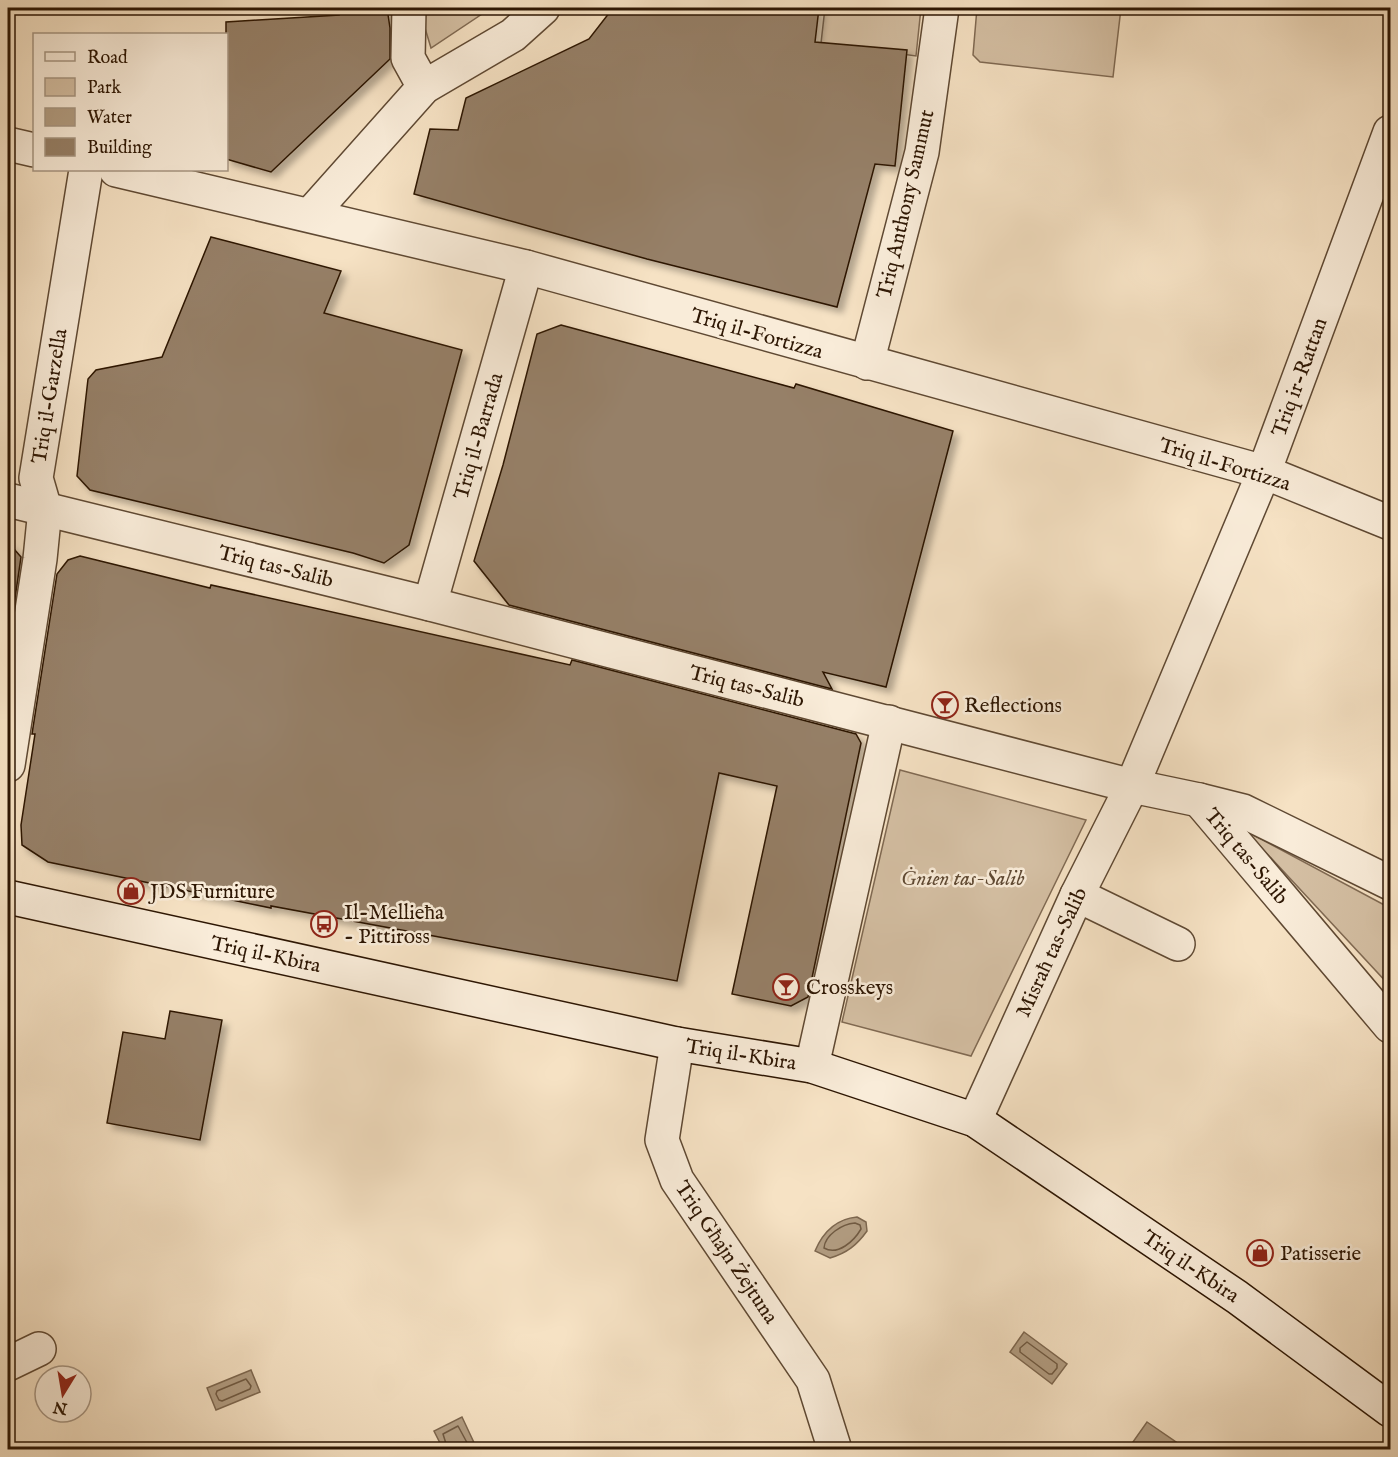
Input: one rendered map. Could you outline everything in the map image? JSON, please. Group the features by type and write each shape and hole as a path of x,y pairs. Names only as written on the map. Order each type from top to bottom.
{"street":[{"path":"409,8 408,58 424,87"},
{"path":"310,215 424,87 513,35 543,8"},
{"name":"Triq Anthony Sammut","path":"867,363 922,152 942,8"},
{"name":"Triq ir-Rattan","path":"1132,786 1264,472 1390,132"},
{"path":"8,144 33,150"},
{"name":"Triq il-Garzella","path":"8,765 40,559 45,509 36,478 86,171"},
{"name":"Triq il-Fortizza","path":"120,171 526,267 1264,472 1390,523"},
{"name":"Triq il-Barrada","path":"430,604 526,267"},
{"name":"Triq tas-Salib","path":"8,500 430,604 1132,786 1199,800 1390,1026"},
{"path":"812,1066 889,722"},
{"name":"Misraħ tas-Salib","path":"975,1120 1077,895 1132,786"},
{"path":"1199,800 1243,811 1390,883"},
{"path":"1077,895 1178,944"},
{"name":"Triq il-Kbira","path":"8,897 677,1044 812,1066 975,1120 1237,1297 1390,1410"},
{"name":"Triq Għajn Żejtuna","path":"677,1044 662,1140 673,1170 677,1180 813,1380 835,1449"},
{"path":"8,1364 39,1349"}],"green space":[{"path":"419,8 491,8 431,48"},
{"path":"825,8 921,8 916,56 821,43"},
{"path":"977,8 1121,8 1113,77 980,62 973,55"},
{"name":"Ġnien tas-Salib","path":"900,770 1086,820 971,1056 842,1022"},
{"path":"1246,831 1390,908 1390,986"}],"water":[{"path":"857,1217 866,1222 867,1231 851,1248 830,1258 815,1251 826,1232 843,1220"},
{"path":"1024,1332 1067,1364 1052,1384 1010,1352"},
{"path":"251,1370 260,1392 216,1410 207,1388"},
{"path":"462,1417 477,1449 443,1449 434,1431"},
{"path":"1147,1422 1176,1442 1170,1449 1128,1449"}],"building":[{"path":"338,8 387,8 390,28 390,59 271,172 228,160 228,33 226,33 226,22 339,15"},
{"path":"613,8 819,8 815,42 907,50 895,166 875,164 837,307 647,259 414,194 430,129 458,130 466,98 589,39"},
{"path":"211,237 341,271 324,313 462,350 409,545 384,563 353,553 90,490 77,476 88,379 96,370 162,357"},
{"path":"561,325 794,388 796,384 953,431 886,687 823,672 832,689 509,605 474,561 503,465 537,334"},
{"path":"8,542 21,557 8,646"},
{"path":"80,556 210,588 211,585 570,665 572,660 856,734 861,743 808,997 791,1006 732,994 777,786 719,773 677,981 271,906 271,908 48,862 22,845 21,825 35,734 32,734 57,574 68,560"},
{"path":"170,1011 222,1020 200,1140 107,1123 123,1032 165,1039"}],"place":[{"name":"Reflections","path":"945,705"},
{"name":"JDS Furniture","path":"131,891"},
{"name":"Il-Mellieħa - Pittiross","path":"324,924"},
{"name":"Crosskeys","path":"786,987"},
{"name":"Patisserie","path":"1260,1253"}]}
